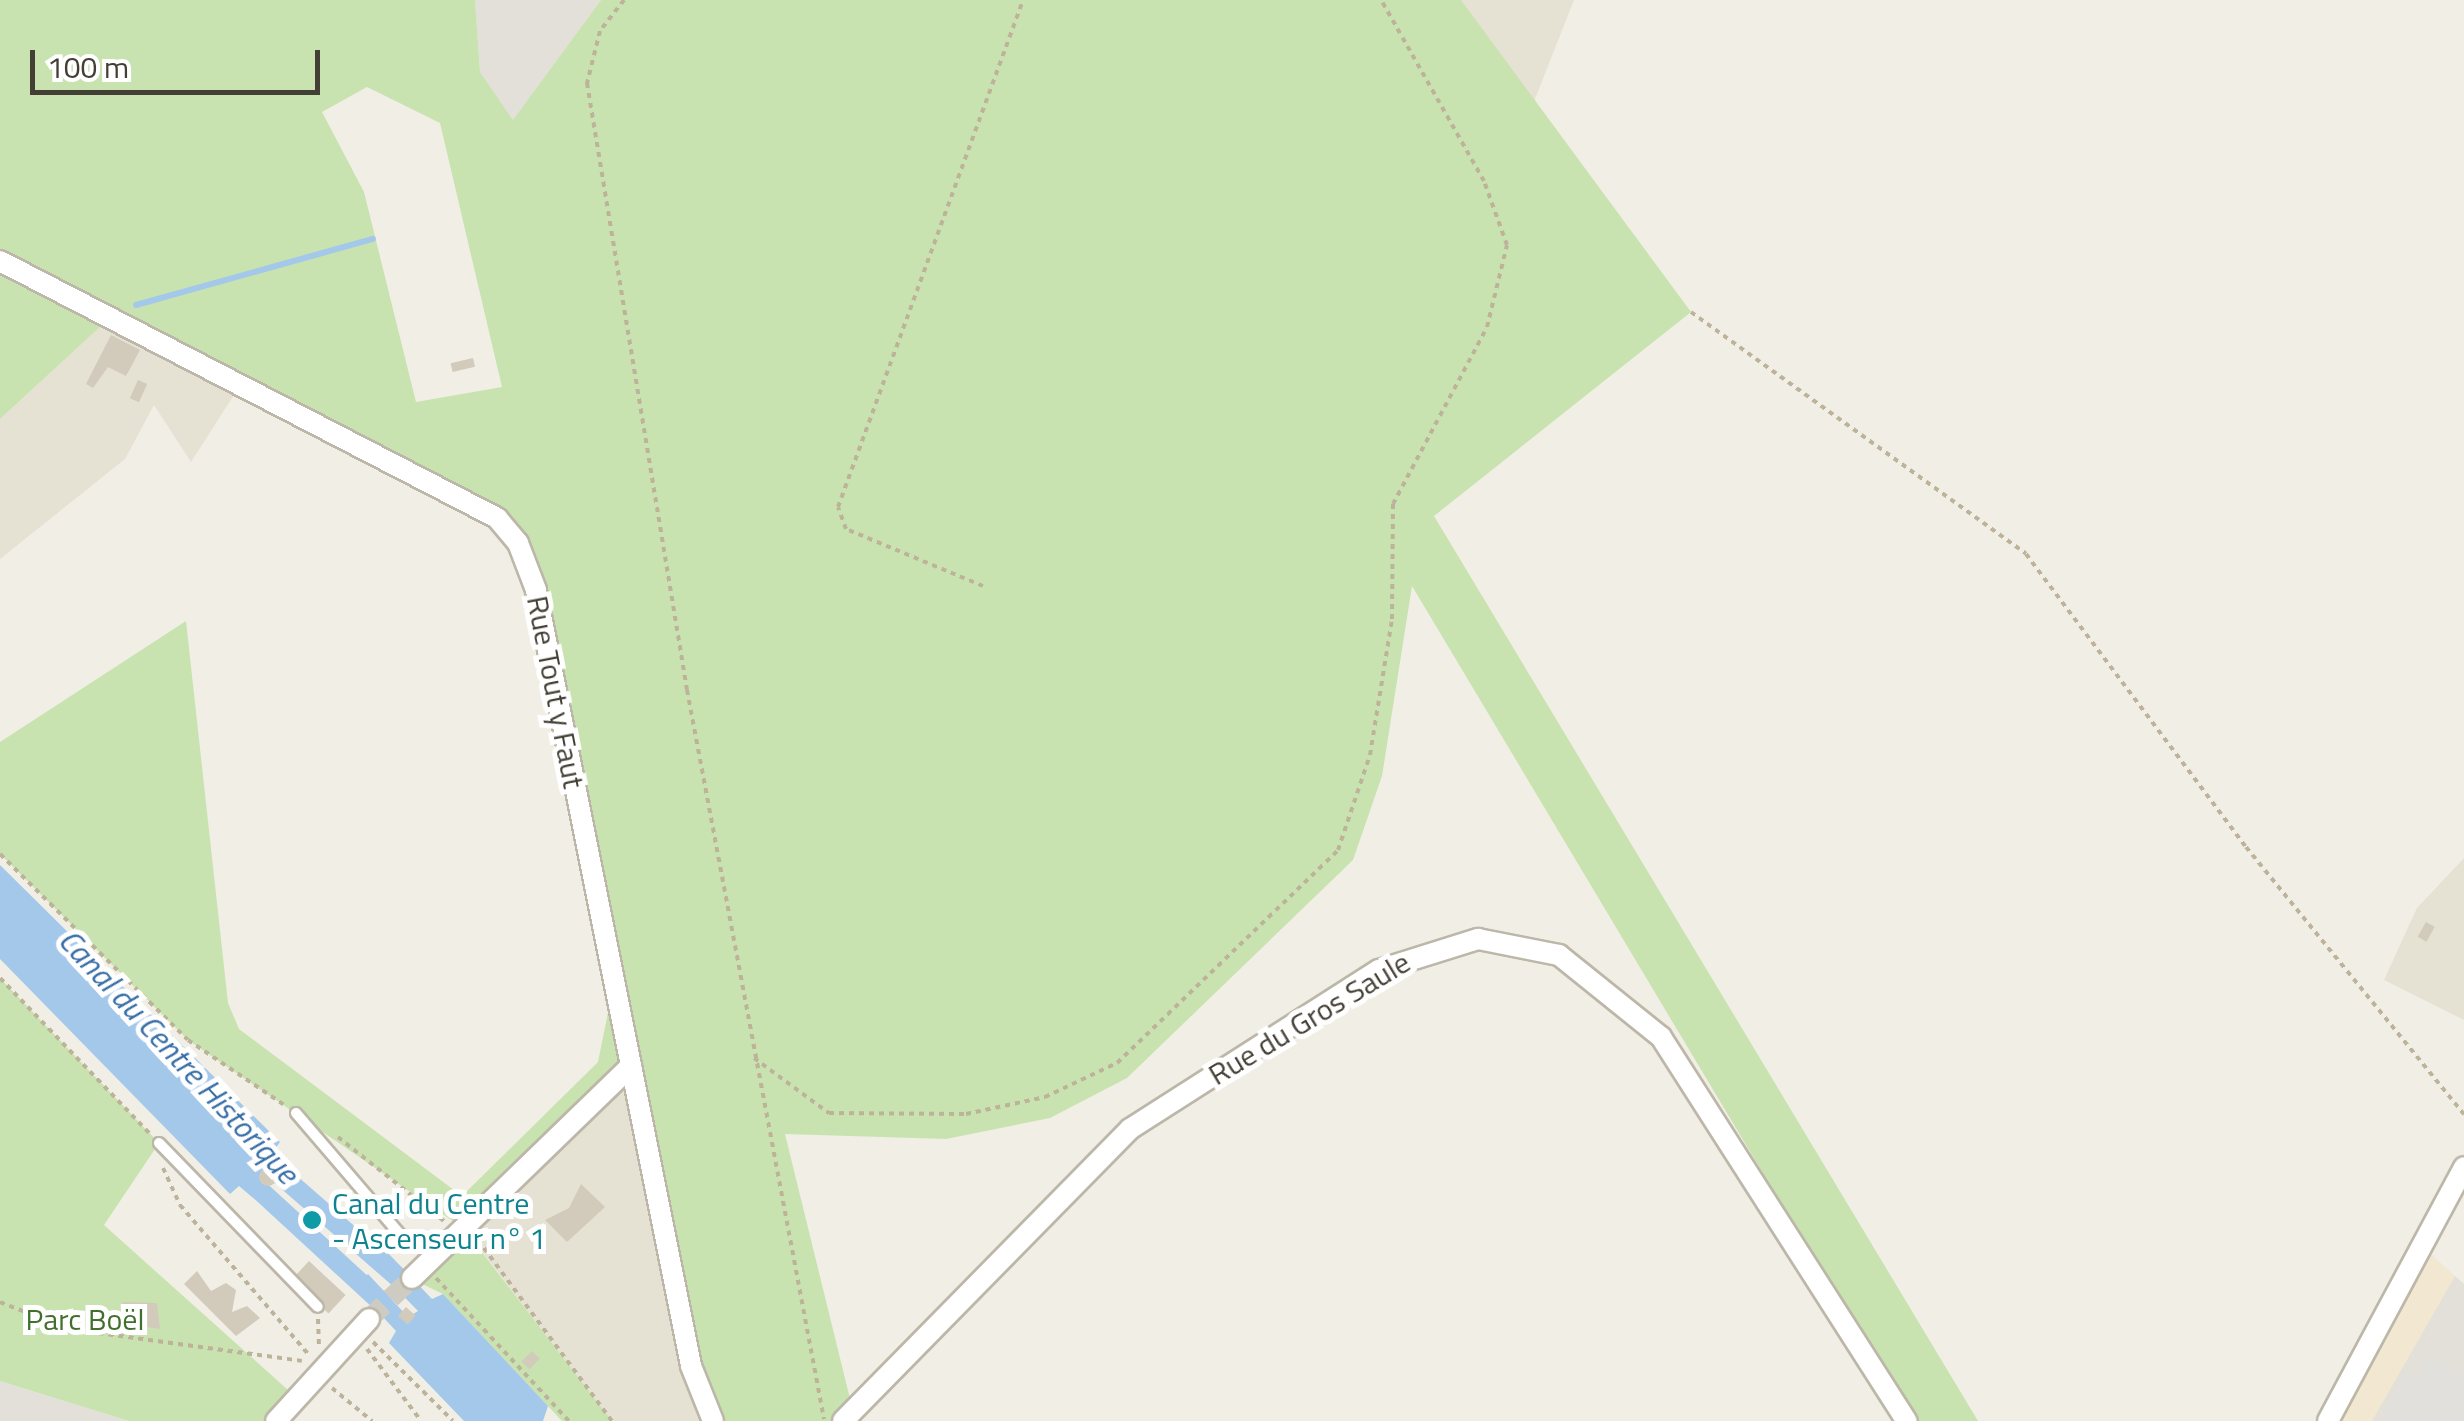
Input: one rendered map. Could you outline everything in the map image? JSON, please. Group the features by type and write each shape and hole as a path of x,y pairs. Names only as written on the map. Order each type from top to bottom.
{"street":[{"name":"Rue Tout y Faut","path":"0,262 511,531 536,590 691,1366 713,1421"},
{"name":"Rue du Gros Saule","path":"843,1421 1130,1129 1379,970 1478,939 1559,955 1661,1036 1907,1421"},
{"path":"422,1276 464,1228 631,1066"},
{"path":"2328,1421 2464,1166"},
{"path":"276,1421 319,1362 369,1318"}],"lane":[{"path":"296,1113 410,1246"},
{"path":"159,1143 318,1307"}],"path":[{"path":"624,0 600,31 587,83 754,1058 825,1421"},
{"path":"983,586 846,529 838,507 1023,0"},
{"path":"754,1058 829,1114 966,1114 1045,1097 1118,1063 1338,850 1370,756 1392,619 1394,504 1487,327 1507,245 1484,182 1381,0"},
{"path":"1691,312 2026,554 2246,847 2464,1114"},
{"path":"0,854 188,1040 464,1228 612,1421"},
{"path":"0,978 159,1143 180,1205 372,1421"},
{"path":"422,1276 569,1421"},
{"path":"0,1302 69,1329 276,1364 319,1362"},
{"path":"318,1307 319,1362"},
{"path":"421,1421 367,1349 375,1340 453,1421"}],"shaded area":[{"path":"475,0 601,0 513,121 480,72"},
{"path":"1461,0 1574,0 1533,104"},
{"path":"113,315 241,384 191,462 154,405 125,459 0,559 0,419"},
{"path":"2464,858 2464,1020 2384,980 2417,908"},
{"path":"631,1066 713,1421 612,1421 464,1228"},
{"path":"2422,1246 2464,1284 2464,1421 2331,1421"},
{"path":"2455,1276 2464,1284 2464,1421 2372,1421"},
{"path":"2429,1359 2464,1377 2464,1421 2382,1421 2407,1373 2419,1378"},
{"path":"0,1381 129,1421 0,1421"}],"green space":[{"path":"0,0 475,0 480,72 513,120 601,0 1461,0 1691,312 1434,516 1978,1421 1911,1421 1412,586 1382,776 1353,860 1127,1078 1050,1118 946,1139 785,1134 853,1411 843,1421 713,1421 631,1067 464,1229 612,1421 562,1421 443,1294 418,1282 463,1228 188,1040 0,854 0,742 186,621 228,1003 239,1029 462,1196 598,1062 614,983 536,590 511,531 113,315 0,419","holes":["367,87 440,123 502,387 416,402 364,192 322,112"]},
{"name":"Parc Boël","path":"0,978 159,1143 104,1225 298,1399 275,1421 129,1421 0,1381"}],"water":[{"path":"0,865 280,1142 272,1153 285,1165 275,1175 260,1168 266,1183 252,1197 239,1186 230,1194 0,959"},
{"path":"388,1253 432,1299 443,1294 548,1406 543,1421 464,1421 389,1343 396,1331 355,1287 368,1274 408,1317 418,1311 375,1267"}],"building":[{"path":"111,335 140,350 126,376 108,367 93,388 86,384"},
{"path":"473,358 475,367 453,372 451,363"},
{"path":"138,380 147,384 139,402 130,398"},
{"path":"2426,922 2435,927 2427,942 2418,937"},
{"path":"268,1168 277,1177 268,1186 259,1177"},
{"path":"581,1184 605,1207 567,1242 545,1220 569,1208"},
{"path":"309,1261 346,1295 329,1313 292,1279"},
{"path":"197,1271 211,1291 226,1283 236,1290 232,1312 247,1306 260,1318 236,1336 184,1284"},
{"path":"123,1302 157,1303 160,1329 116,1322"},
{"path":"406,1307 416,1316 408,1325 398,1316"},
{"path":"532,1351 540,1359 529,1369 521,1362"}],"waterway":[{"path":"136,305 373,239"},
{"name":"Canal du Centre Historique","path":"259,1156 399,1278"},
{"name":"Canal du Centre Historique","path":"242,1174 379,1300"}],"tunnel":[{"path":"369,1319 412,1278"}],"place":[{"name":"Canal du Centre - Ascenseur n° 1","path":"312,1220"}]}
